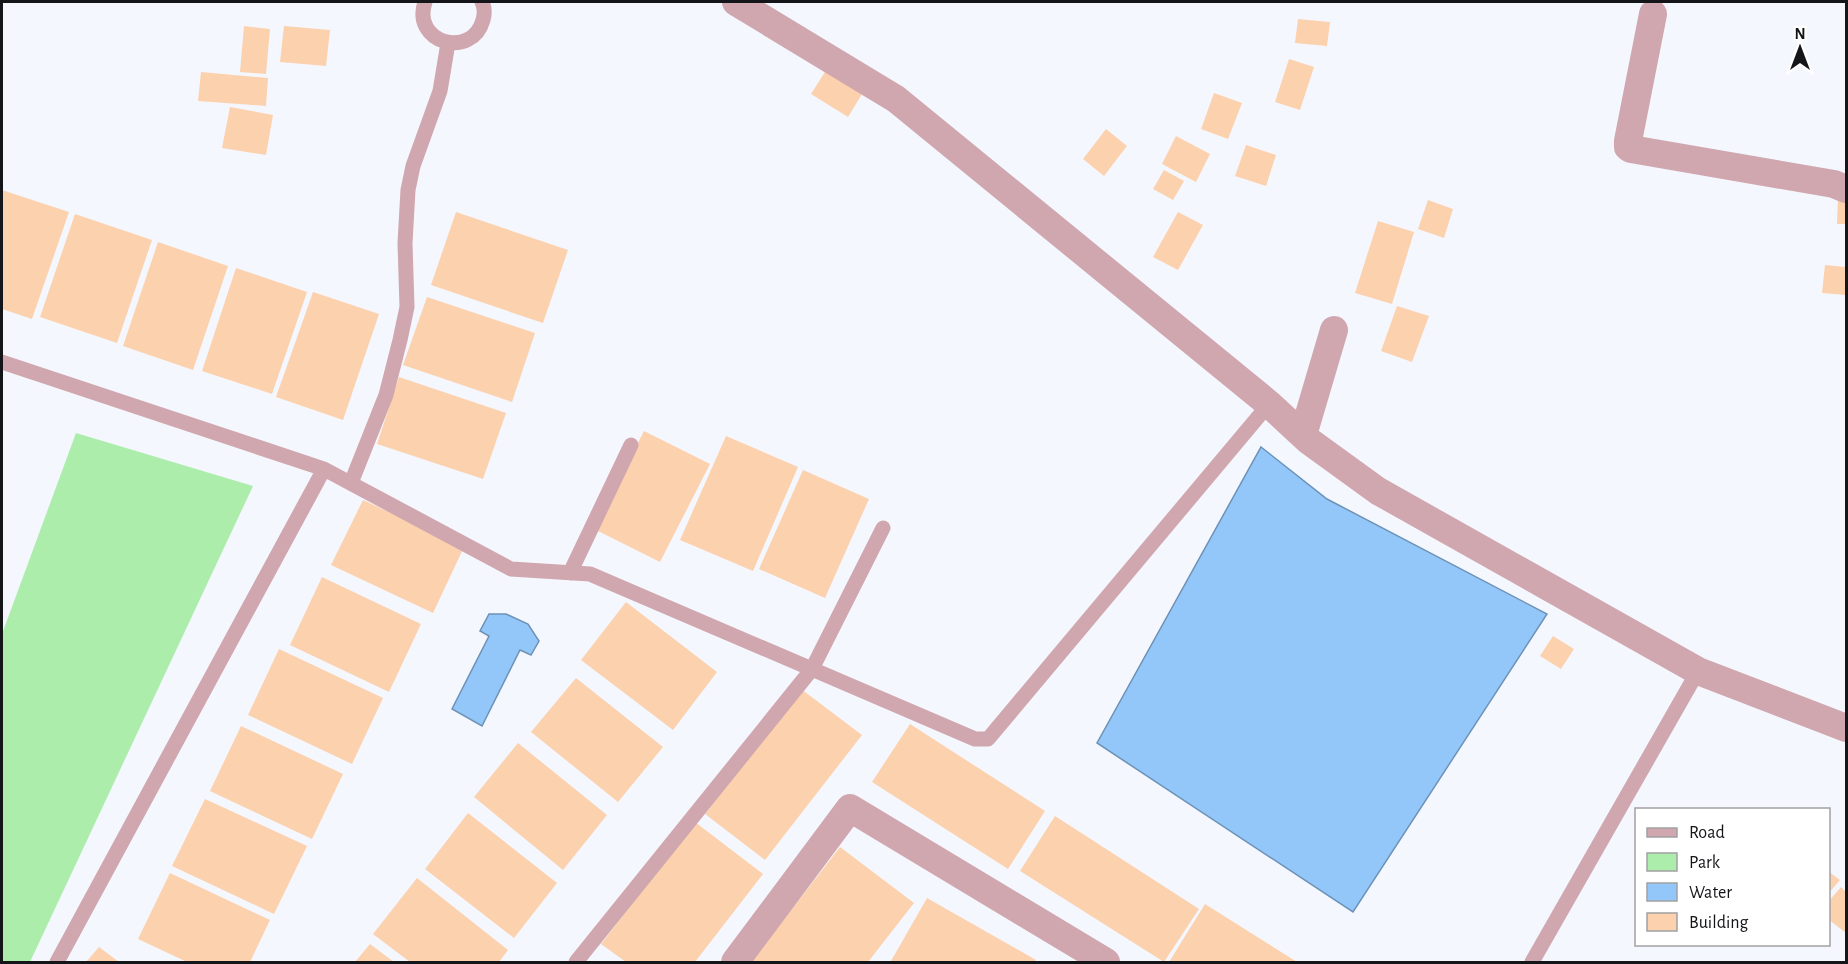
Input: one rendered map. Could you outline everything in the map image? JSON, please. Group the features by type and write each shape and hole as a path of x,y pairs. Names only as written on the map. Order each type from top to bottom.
{"street":[{"path":"736,2 896,99 1269,404 1303,435 1378,491 1698,671 1846,728"},
{"path":"1653,14 1628,147 1834,184 1846,189"},
{"path":"1303,435 1334,330"},
{"path":"735,963 850,808 1106,963"}],"lane":[{"path":"425,2 423,14 430,33 448,43 468,40 476,34 482,26 484,16 482,2"},
{"path":"351,483 386,395 400,340 407,307 405,243 408,190 413,166 440,91 448,43"},
{"path":"2,362 324,469 511,569 590,574 975,739 988,739 1269,404"},
{"path":"570,573 631,445"},
{"path":"57,963 324,469"},
{"path":"576,963 812,669 883,528"},
{"path":"1532,963 1698,671"}],"green space":[{"path":"76,433 253,486 30,962 2,962 2,634"}],"water":[{"path":"1261,447 1327,499 1547,614 1353,912 1097,743"},
{"path":"489,614 506,614 528,624 539,641 531,655 520,650 482,726 452,709 489,636 480,631"}],"building":[{"path":"1298,19 1330,22 1327,46 1295,43"},
{"path":"244,26 270,29 266,74 240,72"},
{"path":"284,26 330,30 326,66 280,62"},
{"path":"1289,59 1314,67 1300,110 1275,102"},
{"path":"830,64 867,86 848,117 811,94"},
{"path":"201,72 268,78 266,106 198,101"},
{"path":"1214,93 1242,103 1228,139 1201,129"},
{"path":"230,107 273,115 266,155 222,148"},
{"path":"1106,129 1127,146 1104,176 1083,159"},
{"path":"1176,136 1210,154 1196,182 1162,164"},
{"path":"1246,145 1276,155 1266,186 1235,176"},
{"path":"1164,170 1184,181 1173,200 1153,189"},
{"path":"2,190 69,212 32,319 2,309"},
{"path":"1838,197 1846,198 1846,224 1837,224"},
{"path":"1428,200 1453,209 1444,238 1418,229"},
{"path":"456,212 568,250 543,323 431,285"},
{"path":"1178,212 1203,225 1178,270 1153,257"},
{"path":"75,214 152,240 117,343 40,317"},
{"path":"1378,221 1414,232 1392,304 1355,293"},
{"path":"158,242 228,266 193,370 123,346"},
{"path":"1825,265 1846,267 1846,295 1822,293"},
{"path":"236,268 307,292 272,394 202,371"},
{"path":"313,292 379,314 343,420 276,397"},
{"path":"427,297 535,333 512,402 403,365"},
{"path":"1397,306 1429,316 1412,362 1381,351"},
{"path":"399,377 506,413 483,479 377,444"},
{"path":"644,431 710,464 660,562 594,529"},
{"path":"726,436 798,467 753,571 680,540"},
{"path":"803,470 869,499 825,598 759,569"},
{"path":"363,500 464,547 433,613 331,565"},
{"path":"322,577 421,624 389,692 290,645"},
{"path":"626,602 717,672 673,730 581,660"},
{"path":"1553,636 1574,649 1561,669 1540,656"},
{"path":"279,649 383,698 352,764 248,715"},
{"path":"576,678 663,747 618,802 531,732"},
{"path":"801,689 862,735 765,860 705,814"},
{"path":"910,724 1045,811 1008,869 872,782"},
{"path":"241,726 343,774 312,839 210,791"},
{"path":"518,743 607,815 563,870 474,797"},
{"path":"205,799 307,846 274,914 172,866"},
{"path":"468,813 557,883 514,938 425,869"},
{"path":"1055,816 1199,909 1164,962 1020,871"},
{"path":"695,822 763,874 695,962 626,962 601,944"},
{"path":"840,847 914,903 868,962 751,962"},
{"path":"1830,872 1840,880 1830,892"},
{"path":"170,873 270,920 250,962 187,962 138,939"},
{"path":"417,878 508,950 499,962 410,962 373,934"},
{"path":"1841,887 1846,892 1846,933 1830,921 1830,900"},
{"path":"927,898 1036,960 1034,962 891,961"},
{"path":"1205,904 1297,962 1169,962"},
{"path":"370,944 394,962 355,962"},
{"path":"99,947 119,962 86,962"}]}
